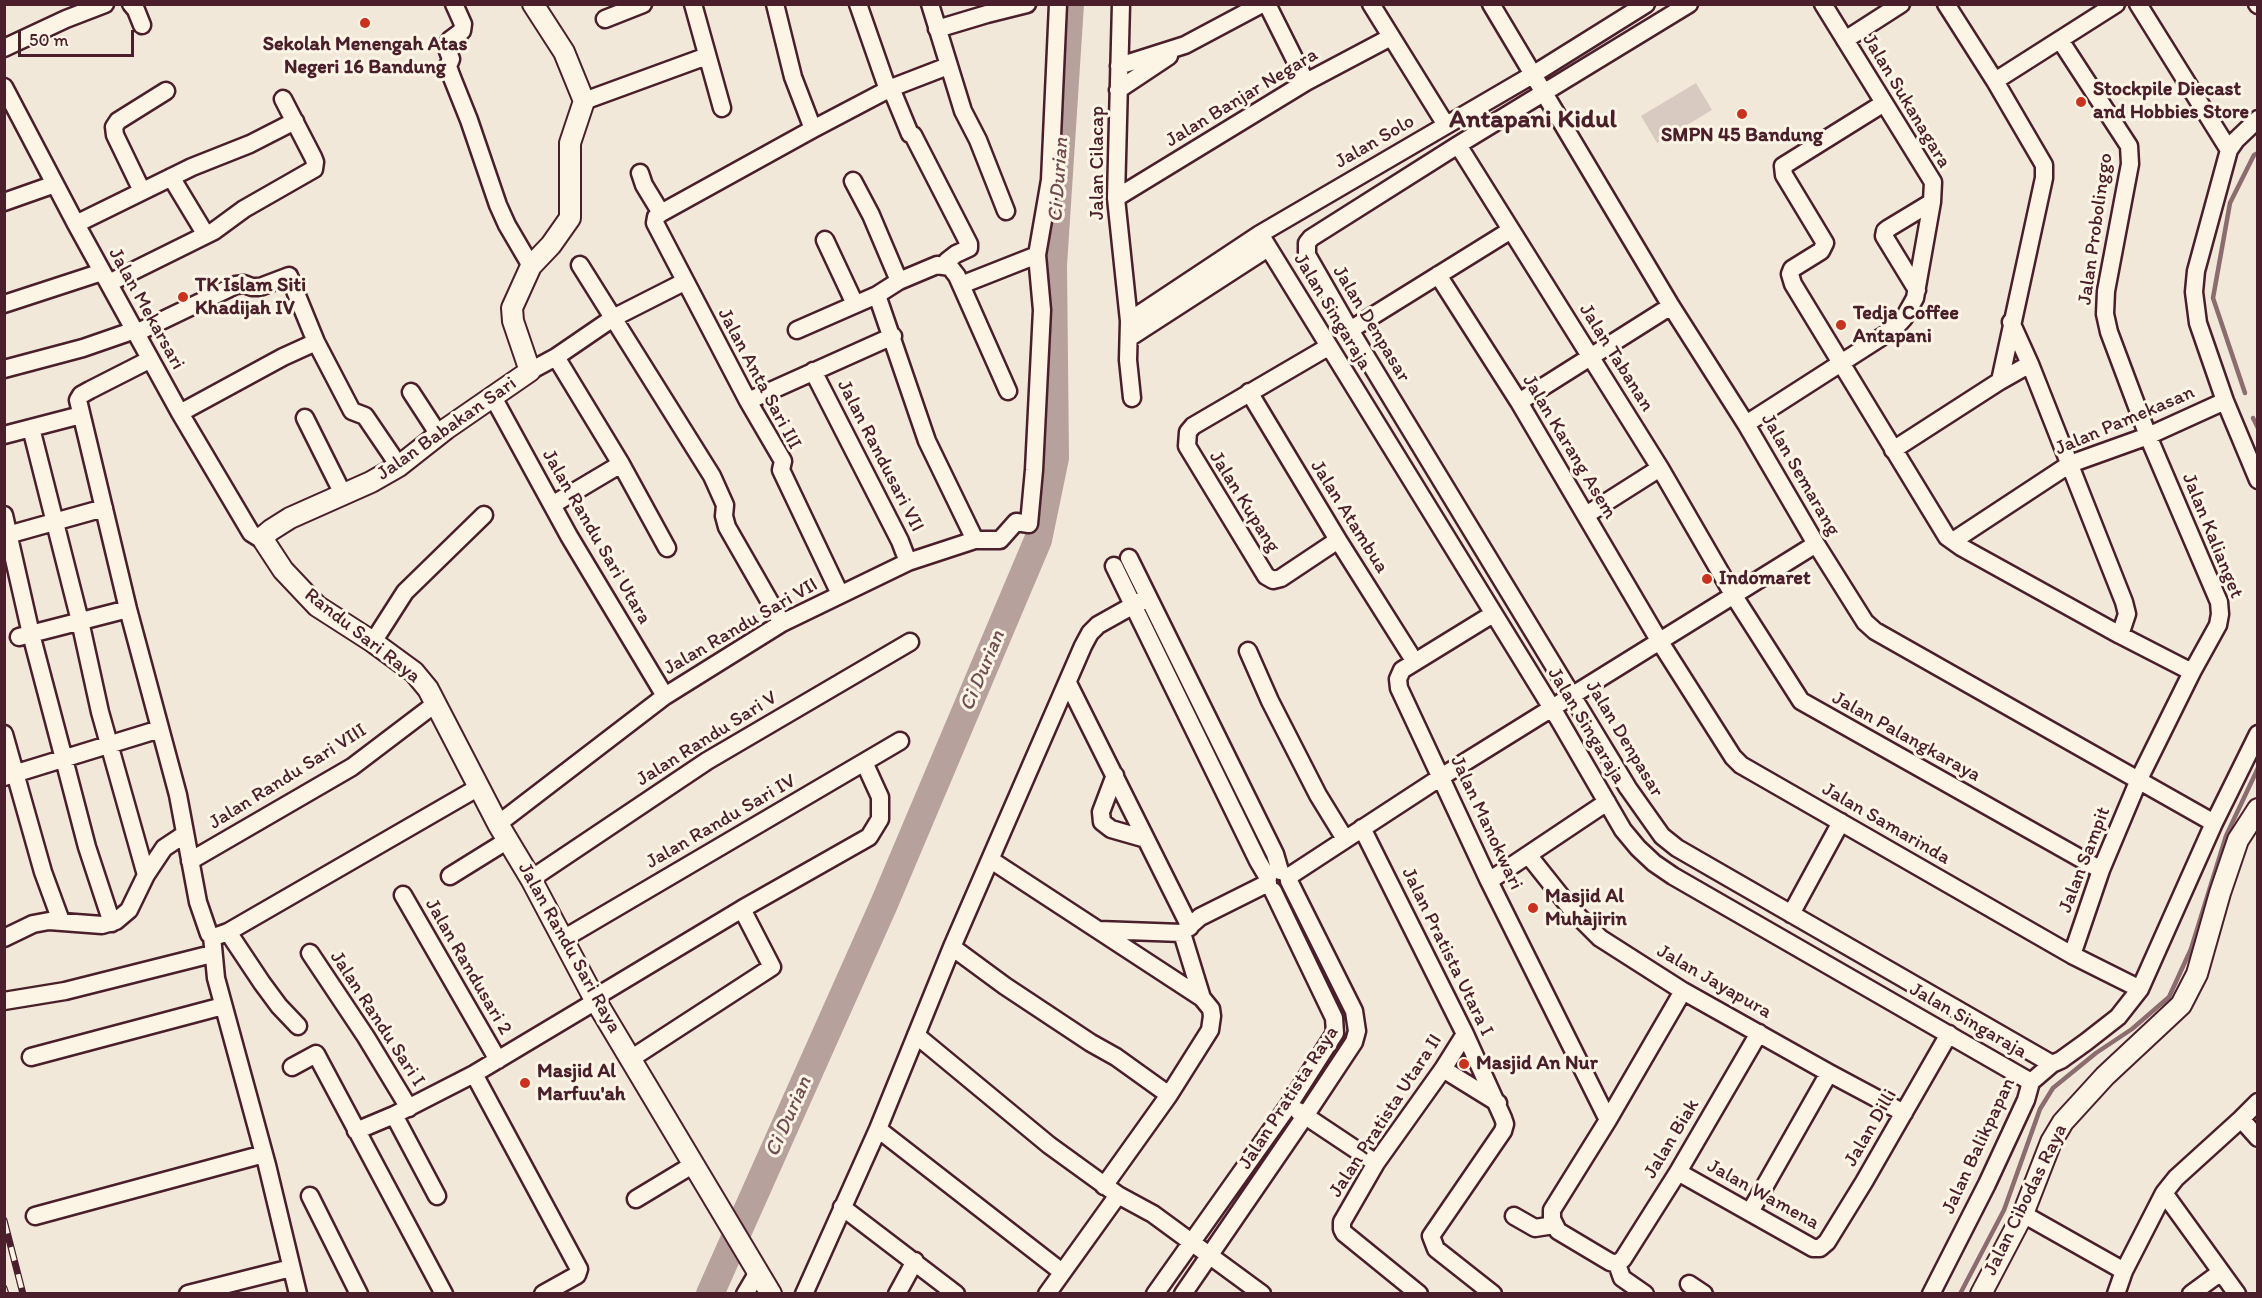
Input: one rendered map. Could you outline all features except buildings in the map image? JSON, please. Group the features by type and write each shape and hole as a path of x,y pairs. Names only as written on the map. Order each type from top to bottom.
{"street":[{"path":"4,48 62,12 105,4"},
{"path":"131,4 142,25"},
{"path":"454,4 463,24 462,31 450,39 446,45 451,59 448,66 498,205 531,266"},
{"path":"533,4 564,52 584,101 707,56"},
{"path":"605,19 643,4"},
{"path":"693,4 722,108"},
{"path":"775,4 793,77 813,129"},
{"path":"858,4 889,89 910,134 914,135 969,244 969,248 956,254 947,261 945,266"},
{"path":"930,4 963,111 978,140 1006,211"},
{"path":"937,29 1027,4"},
{"path":"961,285 1037,255 1050,180 1058,4"},
{"name":"Jalan Cilacap","path":"1121,4 1116,198 1129,321 1128,360 1132,398"},
{"path":"1118,90 1185,45 1262,4"},
{"path":"1268,4 1306,82"},
{"path":"1371,4 1446,125"},
{"name":"Jalan Semarang","path":"1491,4 1671,306 1746,424 1858,612 1875,631 2214,823"},
{"name":"Jalan Solo","path":"1129,321 1264,241 1446,125 1540,84 1646,4"},
{"path":"1458,145 1540,84 1689,4"},
{"name":"Jalan Sukanagara","path":"1746,424 1894,329 1911,308 1917,290 1932,202 1933,182 1823,4"},
{"path":"1845,40 1901,4"},
{"path":"1946,4 1995,81 2044,165 2044,178 2000,381"},
{"path":"1995,81 2116,4"},
{"path":"2138,4 2229,150"},
{"name":"Jalan Banjar Negara","path":"1116,198 1306,82 1391,37"},
{"name":"Jalan Probolinggo","path":"2060,40 2128,146 2130,164 2106,291 2105,314 2109,332 2148,436"},
{"path":"1119,66 1185,45"},
{"path":"640,173 644,185 661,213 889,89 948,66"},
{"name":"Jalan Mekarsari","path":"4,87 9,105 55,184 150,360 251,533 264,541"},
{"path":"142,191 115,135 114,127 118,121 166,90"},
{"path":"4,304 105,278 206,235 244,209 314,170 314,157 283,99"},
{"name":"Jalan Babakan Sari","path":"264,541 265,536 271,530 290,518 371,482 399,466 530,371 513,321 512,308 531,266 570,218 570,143 584,101"},
{"path":"1884,103 1783,166 1784,175 1825,243 1821,251 1792,269 1791,278 1947,537 2120,635 2192,672"},
{"path":"76,224 171,177 250,144 295,121"},
{"path":"2254,129 2229,150 2196,271 2193,292 2198,324 2225,401 2258,480"},
{"name":"Jalan Tabanan","path":"1458,145 1660,468 1734,596"},
{"name":"Jalan Denpasar","path":"1458,145 1307,243 1307,255 1563,702 1662,836 1677,848 2052,1064"},
{"path":"171,177 206,235"},
{"path":"853,182 899,281"},
{"path":"4,202 55,184"},
{"path":"1917,290 1884,236 1885,231 1889,228 1932,202"},
{"name":"Jalan Anta Sari III","path":"661,213 656,217 655,223 684,282 783,461 781,470 840,594"},
{"path":"1350,330 1511,230"},
{"path":"825,240 855,304"},
{"name":"Jalan Solo","path":"1129,338 1264,241"},
{"name":"Jalan Singaraja","path":"1264,241 1493,614 1563,702 1607,802 1623,830 1638,848 1673,876 2031,1082"},
{"name":"Jalan Randu Sari VII","path":"450,876 666,696 782,623 908,562 975,540 1000,540 1016,522 1029,524 1042,310 1037,255"},
{"path":"580,265 712,476 725,505 724,516 727,527 782,623"},
{"path":"797,330 878,295 899,281 937,265 945,266 953,270 961,285 1008,391"},
{"name":"Jalan Karang Asem","path":"1438,275 1519,402 1660,642"},
{"path":"4,369 136,332 236,285 260,287 287,276 290,277 316,342 352,411 365,416 399,466"},
{"path":"530,371 556,357 613,318 684,282"},
{"path":"878,295 927,441 975,540"},
{"path":"1519,402 1671,306"},
{"path":"2011,322 2030,364 2124,602 2127,614 2120,635"},
{"path":"748,401 893,336"},
{"path":"180,412 282,357 316,342"},
{"path":"1249,392 1328,347"},
{"path":"556,357 621,464 667,548"},
{"path":"150,360 81,395 78,400 81,415 178,795 198,902 207,929 220,934 298,1026"},
{"path":"1893,450 2030,364"},
{"name":"Jalan Randusari VII","path":"813,370 900,541 908,562"},
{"path":"411,392 439,435"},
{"name":"Jalan Kupang","path":"1249,392 1193,426 1186,438 1189,452 1266,576 1273,580 1281,578 1338,540"},
{"name":"Jalan Atambua","path":"1249,392 1415,662"},
{"name":"Jalan Randu Sari Utara","path":"493,397 569,536 666,696"},
{"name":"Jalan Pamekasan","path":"1953,541 2070,464 2148,436 2225,401"},
{"path":"4,435 81,415"},
{"path":"305,418 343,494"},
{"path":"31,428 80,621 100,712 146,875"},
{"name":"Jalan Kalianget","path":"2139,780 2192,672 2218,625 2220,614 2218,602 2148,436"},
{"path":"552,505 621,464"},
{"path":"1586,515 1660,468"},
{"path":"7,536 105,508"},
{"path":"373,642 405,592 484,514"},
{"path":"4,515 25,636 64,759 87,847 112,923"},
{"name":"Randu Sari Raya","path":"264,541 283,570 317,606 414,672 428,689 435,704"},
{"path":"1098,930 1186,930 1200,917 1277,881 1816,544"},
{"name":"Jalan Pratista Raya","path":"1121,562 1258,861 1277,881 1354,1011 1357,1021 1354,1042 1183,1293"},
{"name":"Jalan Palangkaraya","path":"1734,596 1794,692 1810,708 2101,870"},
{"path":"804,1293 878,1129 952,947 1090,633 1098,624 1140,601"},
{"path":"25,636 129,609"},
{"name":"Jalan Manokwari","path":"1493,614 1402,669 1398,679 1399,688 1489,880 1608,1120"},
{"name":"Jalan Randu Sari V","path":"531,879 707,761 910,642"},
{"name":"Jalan Samarinda","path":"1660,642 1726,749 1741,765 2072,955 2140,989"},
{"path":"1248,651 1270,701 1318,795 1345,839"},
{"path":"1068,683 1146,839 1186,930 1202,998"},
{"name":"Jalan Randu Sari Raya","path":"435,704 595,1000 632,1058 771,1293"},
{"name":"Jalan Randu Sari VIII","path":"190,861 352,767 435,704"},
{"path":"10,776 160,729"},
{"path":"4,734 10,776 61,921"},
{"name":"Jalan Balikpapan","path":"1931,1293 1987,1184 2026,1100 2031,1082 2052,1064 2078,1048 2118,1017 2140,989 2214,823 2258,734"},
{"name":"Jalan Randu Sari IV","path":"563,939 900,741"},
{"path":"356,1131 409,1108 474,1074 742,909 869,837 880,819 880,797 864,762"},
{"path":"1115,775 1101,812 1102,822 1111,829 1146,839"},
{"name":"Jalan Sampit","path":"2072,955 2101,870 2139,780"},
{"path":"220,934 479,787"},
{"path":"1489,880 1529,856 1607,802"},
{"name":"Jalan Cibodas Raya","path":"1981,1293 2023,1214 2051,1142 2063,1122 2105,1076 2181,1005 2197,974 2238,840 2258,809"},
{"path":"1791,914 1841,822"},
{"name":"Jalan Pratista Utara I","path":"1362,828 1465,1034 1505,1124 1503,1131 1431,1236 1436,1249 1493,1293"},
{"path":"4,938 33,924 61,921 102,925 112,923 129,910 146,875 164,848 185,834"},
{"name":"Jalan Jayapura","path":"1529,856 1572,910 1600,938 1683,991 1904,1113"},
{"path":"991,860 1202,998 1211,1009 1212,1016 1210,1030 1047,1293"},
{"name":"Jalan Pratista Raya","path":"1155,1293 1289,1105 1335,1033 1335,1024 1277,881"},
{"name":"Jalan Randusari 2","path":"403,895 498,1060"},
{"path":"632,1058 772,967 742,909"},
{"path":"220,934 216,978 264,1154 297,1293"},
{"path":"952,947 1023,998 1116,1057 1169,1095"},
{"name":"Jalan Randu Sari I","path":"310,953 366,1037 409,1108"},
{"path":"4,1001 65,991 204,956"},
{"path":"1645,1293 1622,1278 1617,1264 1558,1231 1551,1215 1683,991"},
{"path":"31,1058 224,1006"},
{"name":"Jalan Biak","path":"1617,1264 1623,1259 1678,1172 1759,1033"},
{"name":"Jalan Pratista Utara II","path":"1419,1293 1344,1233 1342,1222 1376,1163 1465,1034"},
{"name":"Jalan Dilli","path":"1827,1242 1949,1034"},
{"path":"916,1035 1049,1145 1111,1190 1154,1214 1262,1293"},
{"path":"292,1067 316,1054 444,1293"},
{"path":"1443,1069 1498,1104"},
{"path":"1750,1212 1828,1073"},
{"path":"474,1074 579,1269 577,1275 543,1293"},
{"path":"2116,1293 2124,1271 2164,1193 2183,1172 2258,1102"},
{"path":"1289,1105 1376,1163"},
{"path":"394,1115 437,1196"},
{"path":"2241,1119 2258,1138"},
{"path":"878,1129 1062,1272"},
{"path":"35,1216 264,1154"},
{"path":"636,1199 694,1164"},
{"name":"Jalan Wamena","path":"1678,1172 1813,1248 1818,1249 1827,1242"},
{"path":"2164,1193 2237,1293"},
{"path":"310,1196 359,1293"},
{"path":"842,1207 956,1293"},
{"path":"2023,1214 2124,1271"},
{"path":"1514,1216 1535,1228 1554,1225"},
{"path":"897,1293 915,1261"},
{"path":"188,1293 291,1268"},
{"path":"745,1293 758,1272"},
{"path":"2191,1293 2221,1272"},
{"path":"1689,1284 1704,1293"}],"shaded area":[{"path":"1696,83 1712,110 1657,143 1641,116"}],"waterway":[{"name":"Ci Durian","path":"710,1294 884,904 1038,540 1055,458 1053,265 1070,4"},
{"path":"2245,393 2213,298 2230,203 2254,155 2258,153"},
{"path":"2253,418 2258,428"},
{"path":"1960,1294 2004,1210 2040,1109 2053,1088 2096,1053 2132,1029 2169,997 2191,949 2226,836 2258,768"}],"railway":[{"path":"4,1220 23,1294"},
{"path":"4,1288 6,1294"}],"place":[{"name":"Sekolah Menengah Atas Negeri 16 Bandung","path":"365,23"},
{"name":"Stockpile Diecast and Hobbies Store","path":"2081,102"},
{"name":"SMPN 45 Bandung","path":"1742,114"},
{"name":"TK Islam Siti Khadijah IV","path":"183,297"},
{"name":"Tedja Coffee Antapani","path":"1841,325"},
{"name":"Indomaret","path":"1707,579"},
{"name":"Masjid Al Muhajirin","path":"1533,908"},
{"name":"Masjid An Nur","path":"1464,1064"},
{"name":"Masjid Al Marfuu'ah","path":"525,1083"}],"district":[{"name":"Antapani Kidul","path":"1533,120"}]}
